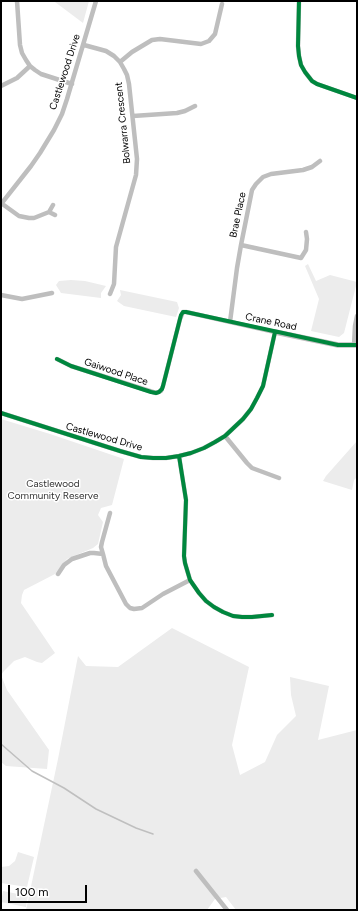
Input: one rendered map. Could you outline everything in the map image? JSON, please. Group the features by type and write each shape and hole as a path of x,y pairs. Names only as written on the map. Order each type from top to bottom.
{"street":[{"path":"17,1 20,44 22,53 26,60 30,66 42,74 72,84"},
{"name":"Castlewood Drive","path":"1,204 31,166 62,114 96,1"},
{"path":"300,1 298,46 301,65 305,72 317,84 357,98"},
{"path":"84,44 106,52 114,56 120,62 132,52 152,40 160,39 201,44 209,41 215,34 222,4"},
{"name":"Bolwarra Crescent","path":"110,294 114,284 116,247 137,168 129,84 127,75 120,62"},
{"path":"1,86 16,78 30,66"},
{"path":"133,116 177,113 195,106"},
{"name":"Brae Place","path":"230,322 237,268 252,190 258,181 263,177 271,174 312,168 320,161"},
{"path":"1,204 15,214 24,218 34,218 49,212 52,205"},
{"path":"49,212 55,215"},
{"path":"241,245 302,258 306,250 306,232"},
{"path":"1,295 22,299 52,293"},
{"name":"Crane Road","path":"183,312 338,345 356,345"},
{"name":"Gaiwood Place","path":"57,359 71,366 151,392 159,392 163,386 183,312"},
{"path":"356,345 355,326 357,316"},
{"name":"Castlewood Drive","path":"1,414 120,451 141,456 153,458 179,456 192,453 225,436 243,419 263,386 275,332"},
{"path":"225,436 252,468 279,478"},
{"path":"179,456 186,500 184,556 190,580 206,601 223,612 233,616 242,617 272,615"},
{"path":"110,513 102,542 103,554 106,566 126,604 130,608 142,608 190,580"},
{"path":"58,574 64,565 72,559 90,553 103,554"},
{"path":"196,871 227,910"}],"green space":[{"path":"89,1 83,23 55,2"},
{"path":"308,264 316,281 330,275 357,282 344,333 339,337 311,331 319,299 305,266"},
{"path":"59,281 85,281 106,286 101,293 101,298 61,293 56,285"},
{"path":"120,290 177,302 179,308 176,317 124,306 117,301 121,295"},
{"name":"Castlewood Community Reserve","path":"1,419 124,459 112,505 101,508 98,515 103,522 98,544 93,548 67,559 55,574 24,590 22,595 21,603 55,653 42,663 25,657 14,661 1,675"},
{"path":"357,441 357,477 354,480 352,490 323,481 326,476"},
{"path":"172,628 249,667 232,745 240,775 265,762 277,735 296,716 291,695 290,677 329,686 318,740 357,730 357,910 236,910 226,897 215,899 207,910 26,910 78,656 86,666 118,667"},
{"path":"1,675 7,690 49,750 47,769 6,766 1,762"},
{"path":"18,852 34,857 27,887 1,883 1,867 9,866 15,861"},
{"path":"3,891 28,896 26,907 1,902"}],"waterway":[{"path":"1,744 32,771 64,788 96,809 136,828 153,834"}],"cycle path":[{"path":"299,1 298,46 301,65 305,72 312,81 317,84 357,98"},
{"path":"57,359 71,366 151,392 159,392 163,386 183,312 338,345 357,345"},
{"path":"1,413 141,457 166,458 191,453 204,448 225,436 251,409 263,386 275,332"},
{"path":"179,456 186,500 184,556 190,580 206,601 223,612 233,616 242,617 272,615"}]}
